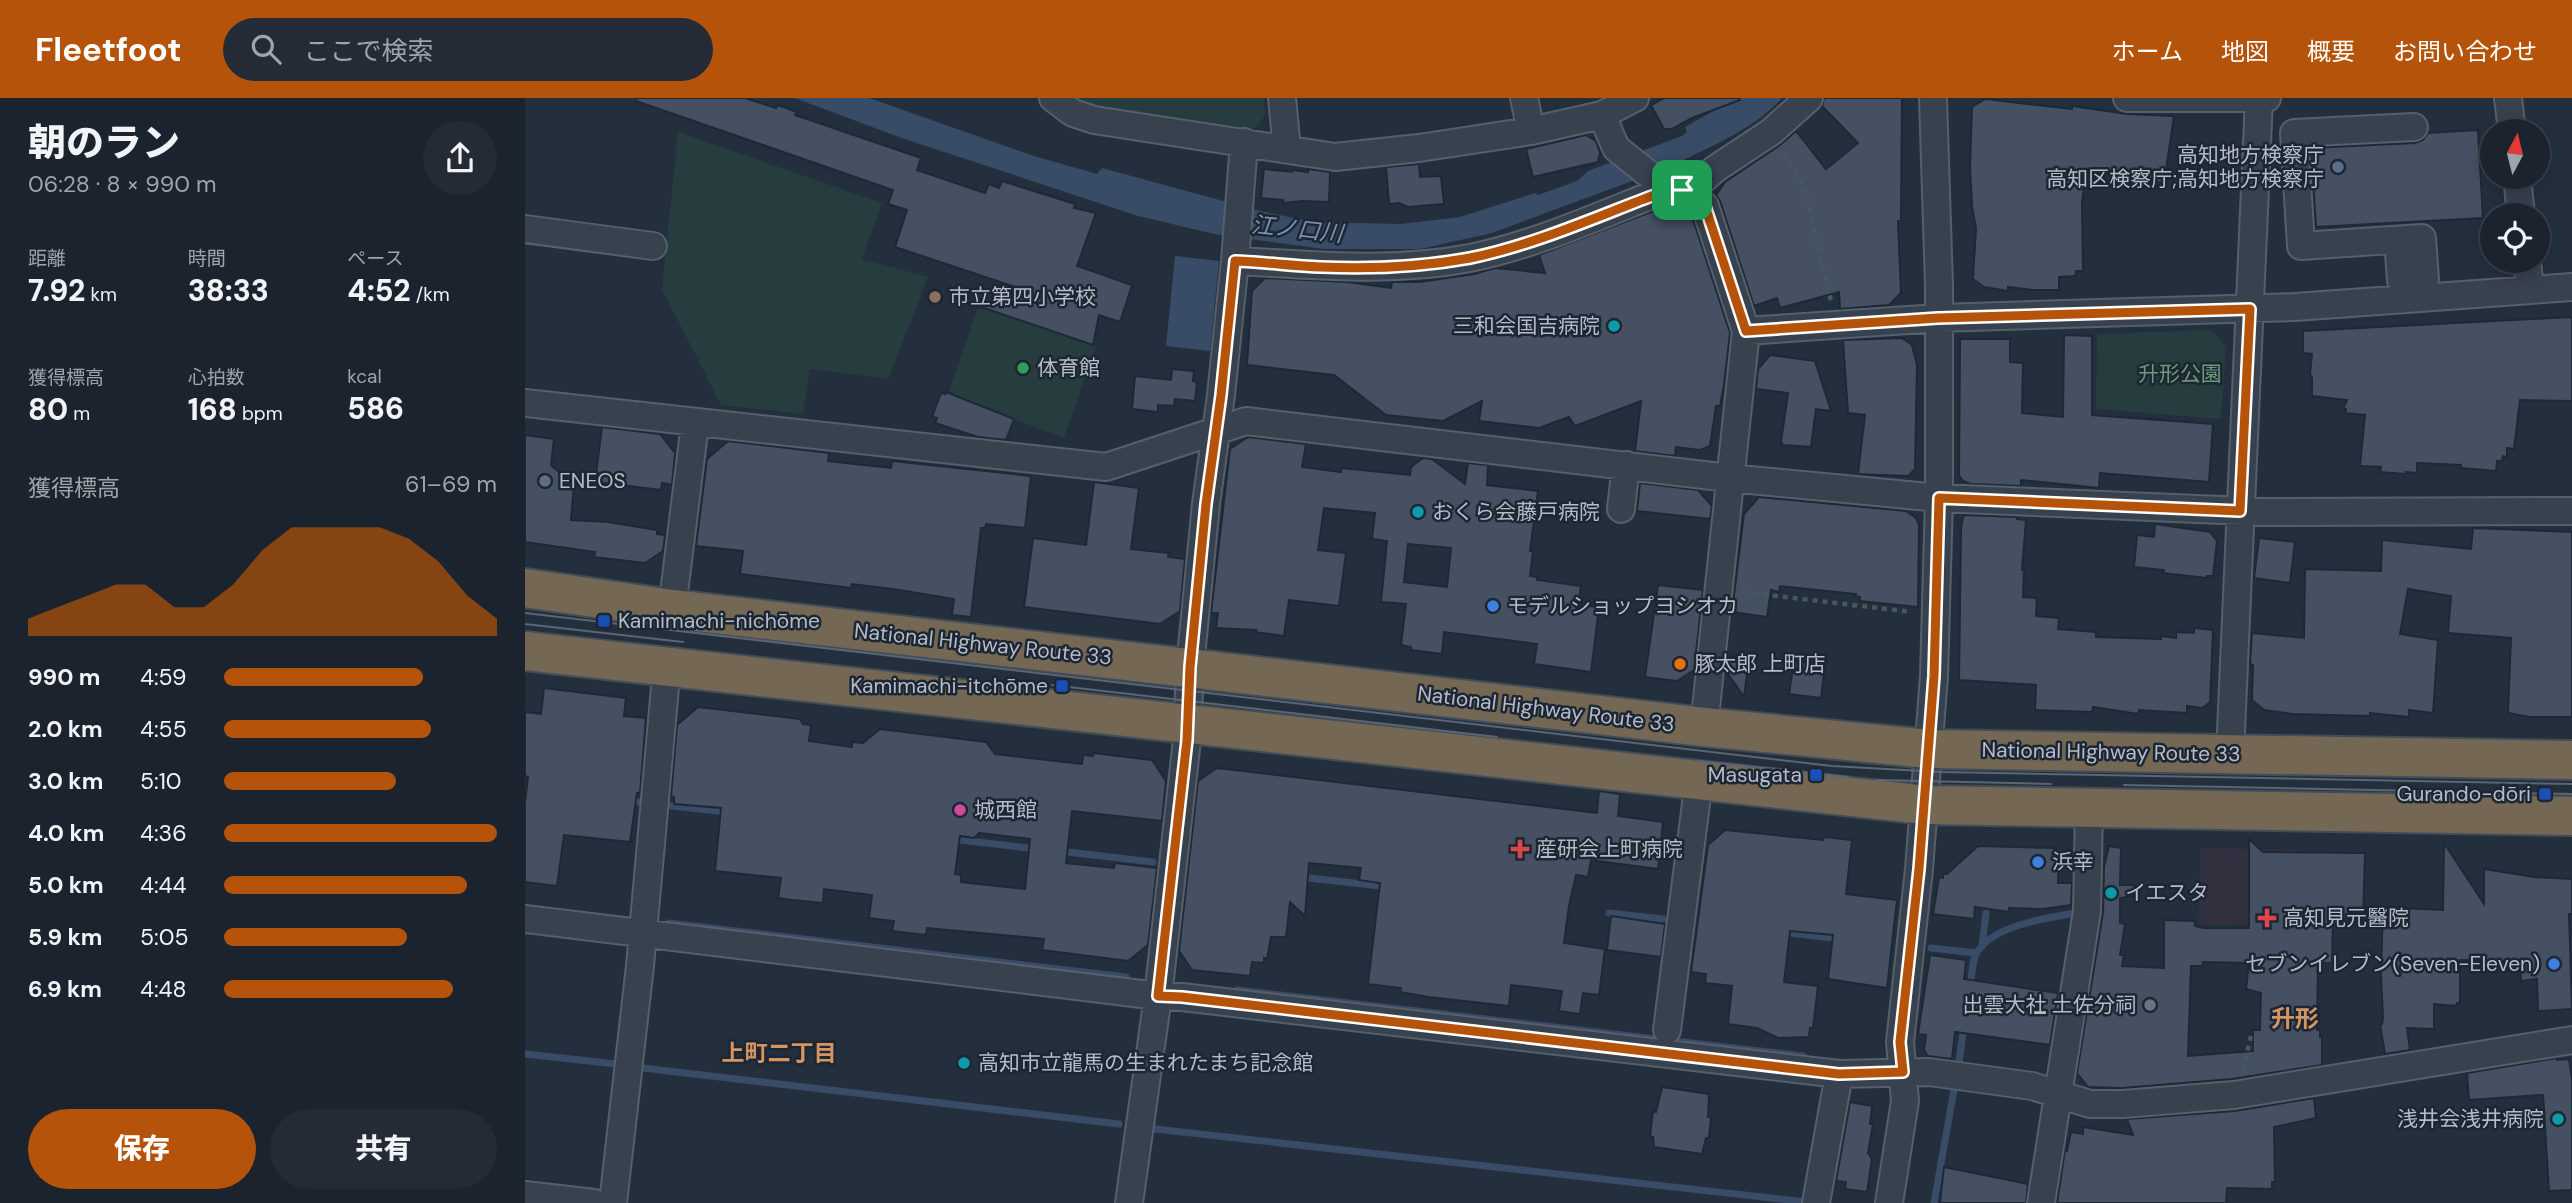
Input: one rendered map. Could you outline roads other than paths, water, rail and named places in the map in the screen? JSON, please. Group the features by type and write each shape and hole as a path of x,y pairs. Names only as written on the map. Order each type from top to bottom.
{"highway":[{"name":"National Highway Route 33","path":"525,587 672,609 1704,727 1929,749 2572,760"},
{"path":"525,651 1924,805 2572,816"}],"street":[{"path":"1053,98 1073,113 1094,120 1335,157 1419,148 1531,131 1602,115 1635,98"},
{"path":"1282,98 1287,149"},
{"path":"1524,98 1531,131"},
{"path":"1236,254 1318,267 1382,268 1469,258 1510,249 1657,194 1698,184 1715,169 1771,132 1809,98"},
{"path":"1889,1203 1905,1101 1900,1042 1934,676 1939,498 1933,98"},
{"path":"2127,98 2267,98"},
{"path":"2230,754 2259,98"},
{"path":"2498,98 2508,98 2511,119"},
{"path":"1602,115 1616,148 1656,180 1682,190 1705,206 1746,331 1704,727"},
{"path":"2413,279 2422,239 2301,246 2294,133 2414,127"},
{"path":"1129,1203 1158,996 1187,723 1206,504 1217,430 1236,254 1244,142"},
{"path":"2255,201 2298,198"},
{"path":"525,229 653,246"},
{"path":"2528,273 2530,289"},
{"path":"1746,331 1938,318 2250,309 2572,287"},
{"path":"525,403 695,424 1106,467 1246,421 1729,478 1939,498 2240,511 2572,511"},
{"path":"672,609 695,424"},
{"path":"1621,509 1626,465"},
{"path":"613,1203 642,934 640,873 666,699 667,665"},
{"path":"1667,1030 1664,989 1676,892 1699,780"},
{"path":"2041,1203 2088,911 2089,809"},
{"path":"525,919 1182,997 1633,1056 1839,1074 1929,1072 2032,1086 2090,1104 2234,1096 2572,1040"},
{"path":"1816,1203 1839,1074"},
{"path":"525,1195 594,1203"}],"water":[{"name":"江ノ口川","path":"795,98 869,98 1034,156 1097,174 1102,168 1260,211 1313,222 1401,224 1460,217 1535,193 1538,195 1577,181 1588,171 1682,136 1687,132 1685,127 1737,98 1782,98 1742,130 1666,168 1656,178 1632,181 1492,233 1420,249 1324,249 1219,235 1138,216 899,137"},
{"path":"1175,256 1219,261 1210,351 1166,346"}],"waterway":[{"path":"626,800 640,802"},
{"path":"672,806 727,812"},
{"path":"951,839 1037,849"},
{"path":"1059,851 1153,862"},
{"path":"1300,877 1389,887"},
{"path":"1609,913 1663,919"},
{"path":"1982,946 1986,913"},
{"path":"1970,989 1974,960 1986,942 2022,924 2075,913"},
{"path":"669,923 1126,977"},
{"path":"1782,932 1840,939"},
{"path":"1931,948 1976,953"},
{"path":"1237,990 1803,1056"},
{"path":"1959,1063 1964,1025"},
{"path":"525,1054 616,1064"},
{"path":"643,1068 1119,1124"},
{"path":"1934,1203 1955,1084"},
{"path":"1155,1129 1807,1202"}],"tram line":[{"path":"525,613 1832,766 1941,772 2572,784"},
{"path":"525,624 683,642"},
{"path":"1052,685 1497,737"},
{"path":"1698,761 1848,777"},
{"path":"1876,780 2051,784"},
{"path":"2124,785 2572,794"}],"place":[{"name":"高知地方検察庁 高知区検察庁;高知地方検察庁","path":"2338,167"},
{"name":"市立第四小学校","path":"935,297"},
{"name":"三和会国吉病院","path":"1614,326"},
{"name":"体育館","path":"1023,368"},
{"name":"ENEOS","path":"545,481"},
{"name":"おくら会藤戸病院","path":"1418,512"},
{"name":"モデルショップヨシオカ","path":"1493,606"},
{"name":"Kamimachi-nichōme","path":"604,621"},
{"name":"豚太郎 上町店","path":"1680,664"},
{"name":"Kamimachi-itchōme","path":"1062,686"},
{"name":"Masugata","path":"1816,775"},
{"name":"Gurando-dōri","path":"2545,794"},
{"name":"城西館","path":"960,810"},
{"name":"産研会上町病院","path":"1520,849"},
{"name":"浜幸","path":"2038,862"},
{"name":"イエスタ","path":"2111,893"},
{"name":"高知見元醫院","path":"2267,918"},
{"name":"セブンイレブン(Seven-Eleven)","path":"2554,964"},
{"name":"出雲大社 土佐分祠","path":"2150,1005"},
{"name":"高知市立龍馬の生まれたまち記念館","path":"964,1063"},
{"name":"浅井会浅井病院","path":"2558,1119"}],"district":[{"name":"升形","path":"2295,1018"},
{"name":"上町二丁目","path":"779,1053"}],"park label":[{"name":"升形公園","path":"2180,374"}]}
